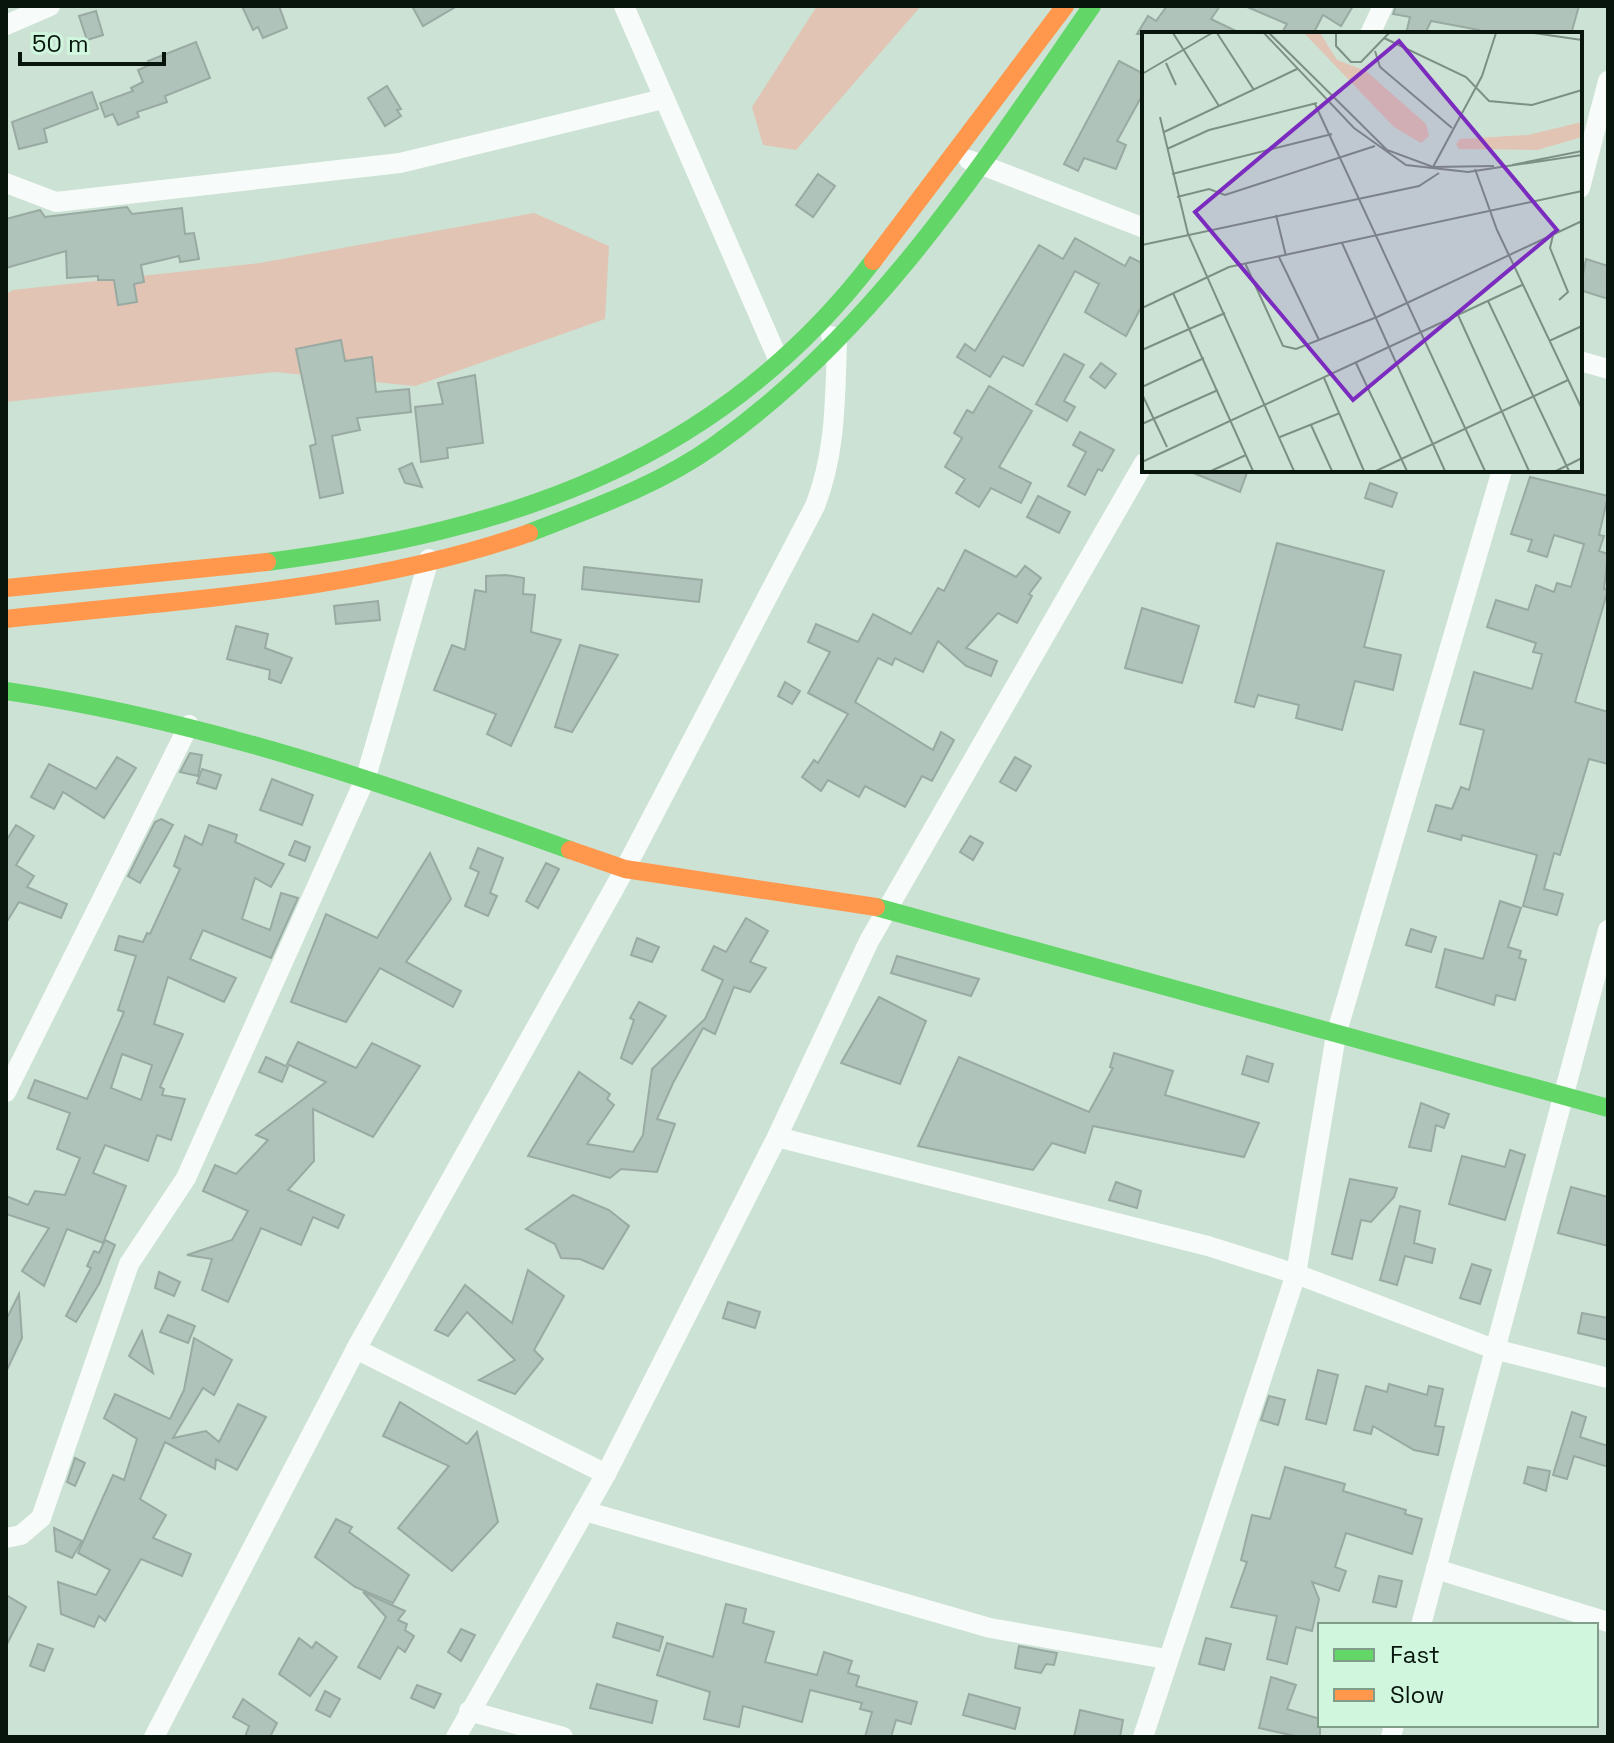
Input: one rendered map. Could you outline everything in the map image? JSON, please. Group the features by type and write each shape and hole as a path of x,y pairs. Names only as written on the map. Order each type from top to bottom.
{"street":[{"path":"6,25 50,6"},
{"path":"624,6 779,361"},
{"path":"6,588 246,564 371,545 496,518 582,488 646,457 732,401 819,324 957,152 1065,6"},
{"path":"6,619 252,590 502,544 594,511 653,483 753,417 837,342 977,166 1092,6"},
{"path":"1371,32 1383,6"},
{"path":"1582,180 1608,81"},
{"path":"6,183 56,202 400,163 663,99"},
{"path":"957,152 977,166 1142,227"},
{"path":"154,1737 356,1349 625,869 815,506 828,472 834,439 837,342 819,324"},
{"path":"1582,362 1608,369"},
{"path":"456,1737 606,1474 777,1137 887,909 1142,466"},
{"path":"1143,1737 1166,1659 1296,1274 1336,1035 1501,472"},
{"path":"6,1538 21,1535 41,1518 129,1264 186,1178 366,777 429,559"},
{"path":"6,691 189,725 366,777 625,869 887,909 1608,1108"},
{"path":"6,1092 189,725"},
{"path":"1422,1623 1608,930"},
{"path":"777,1137 1208,1246 1296,1274 1494,1349 1608,1378"},
{"path":"356,1349 606,1474"},
{"path":"585,1511 990,1628 1166,1659"},
{"path":"1436,1569 1608,1622"},
{"path":"469,1711 563,1737"}],"shaded area":[{"path":"817,6 921,6 796,150 763,145 752,107"},
{"path":"534,213 609,246 605,319 415,386 275,372 6,402 6,294 13,290 260,263"}],"building":[{"path":"242,6 279,6 287,28 263,38 258,27 253,30"},
{"path":"412,6 457,6 423,26"},
{"path":"1167,6 1220,6 1211,19 1238,32 1137,34 1148,16 1156,21"},
{"path":"1245,6 1353,6 1341,26 1323,15 1314,32 1282,32 1287,24"},
{"path":"1396,6 1579,6 1572,32 1478,32 1431,21 1426,32 1406,32 1410,17 1393,14"},
{"path":"96,11 103,35 87,40 79,16"},
{"path":"196,42 210,78 165,96 167,102 137,112 139,117 118,125 113,114 105,117 100,103 133,91 131,88 143,82 138,70 150,65 148,61"},
{"path":"1119,61 1142,73 1142,96 1117,141 1126,145 1116,169 1084,158 1078,171 1064,164"},
{"path":"387,86 401,109 397,110 401,116 385,126 368,98"},
{"path":"92,92 98,109 44,129 47,142 19,149 12,122"},
{"path":"818,174 835,186 813,217 796,205"},
{"path":"127,207 132,214 182,208 185,234 194,233 199,259 180,262 179,256 141,265 144,282 134,284 137,302 118,305 114,280 98,280 98,276 67,278 66,251 6,268 6,219 40,210 45,217"},
{"path":"1075,238 1125,266 1130,257 1142,263 1142,306 1126,336 1085,312 1099,284 1075,271 1023,366 1003,356 990,377 957,357 965,344 975,351 1039,245 1063,259"},
{"path":"1586,259 1608,266 1608,299 1582,291"},
{"path":"341,340 345,361 372,357 376,392 409,389 411,412 357,418 360,430 332,436 343,493 320,498 310,446 316,444 296,349"},
{"path":"1064,354 1084,365 1064,401 1075,407 1067,421 1036,404"},
{"path":"1101,363 1116,374 1105,388 1090,377"},
{"path":"475,375 483,443 447,448 448,458 421,462 415,407 443,404 438,383"},
{"path":"989,386 1032,411 999,467 1031,483 1021,503 991,488 979,507 956,493 965,479 945,467 962,438 954,433 967,410 973,413"},
{"path":"1080,432 1114,450 1102,471 1098,469 1085,495 1068,486 1086,452 1073,445"},
{"path":"412,463 422,487 405,483 399,469"},
{"path":"1191,472 1247,472 1240,492"},
{"path":"1530,477 1608,496 1599,535 1604,536 1599,551 1608,554 1604,589 1608,590 1575,702 1608,712 1608,764 1589,759 1560,855 1554,853 1544,889 1563,894 1557,915 1523,906 1537,855 1462,835 1461,840 1428,831 1436,805 1452,809 1461,787 1469,790 1484,730 1460,724 1474,672 1532,689 1542,654 1533,652 1536,643 1487,627 1496,600 1528,610 1536,585 1554,592 1557,583 1571,587 1584,544 1554,535 1547,557 1528,551 1532,540 1511,534"},
{"path":"1370,483 1397,493 1392,507 1365,498"},
{"path":"1038,496 1070,512 1059,533 1027,517"},
{"path":"1277,543 1384,571 1364,647 1401,655 1393,690 1355,681 1342,730 1296,718 1299,705 1258,695 1254,707 1235,702"},
{"path":"965,550 1016,577 1025,566 1041,578 1029,594 1032,596 1017,623 998,613 966,648 997,661 991,676 966,666 938,641 923,672 895,658 892,665 878,658 855,702 933,750 941,732 954,740 932,781 922,776 905,807 865,786 859,797 828,780 821,791 802,777 814,760 818,763 848,714 808,693 830,652 808,642 816,624 858,642 873,614 911,634 938,588 944,591"},
{"path":"584,567 702,580 699,602 582,589"},
{"path":"486,576 524,578 523,594 535,595 531,632 561,640 511,746 487,734 496,714 434,690 452,645 465,650 475,590 486,592"},
{"path":"378,601 380,620 336,624 334,606"},
{"path":"1142,608 1199,626 1182,683 1125,668"},
{"path":"236,626 268,634 265,648 292,658 281,683 269,679 270,670 227,659"},
{"path":"580,645 618,655 572,732 555,727"},
{"path":"785,682 800,691 792,704 778,696"},
{"path":"190,753 202,755 198,776 180,772"},
{"path":"117,757 136,768 104,818 63,792 54,809 31,797 49,764 96,789"},
{"path":"1015,757 1031,766 1016,791 1000,782"},
{"path":"202,769 221,775 216,789 197,783"},
{"path":"272,779 313,795 302,825 260,810"},
{"path":"161,819 173,825 140,883 128,876 155,822"},
{"path":"16,825 34,836 16,865 34,876 27,887 67,904 61,918 19,902 6,923 6,841"},
{"path":"209,825 237,835 235,842 284,864 271,887 255,878 242,919 270,930 281,893 298,898 271,958 203,930 190,959 236,978 224,1002 168,977 154,1024 183,1034 160,1087 164,1089 162,1095 185,1099 171,1140 157,1135 148,1161 105,1145 93,1173 126,1186 103,1243 67,1229 44,1286 22,1271 49,1228 6,1214 6,1196 28,1205 35,1191 65,1195 80,1158 57,1149 70,1113 28,1098 35,1080 87,1099 124,1012 118,1010 136,956 115,950 119,936 143,942 147,933 150,934 180,869 174,866 185,836 202,845","holes":["122,1054 152,1065 141,1100 111,1088"]},
{"path":"970,836 983,843 973,860 960,852"},
{"path":"295,841 310,847 305,861 289,855"},
{"path":"478,848 503,858 490,893 497,896 488,916 465,906 479,872 470,868"},
{"path":"430,853 451,899 406,962 461,991 453,1007 380,968 346,1022 291,1002 326,914 377,938"},
{"path":"546,863 559,869 538,908 526,901"},
{"path":"1500,901 1521,908 1508,947 1521,951 1519,958 1526,960 1515,1000 1496,995 1494,1005 1436,987 1445,949 1483,959"},
{"path":"746,918 768,931 750,962 766,968 750,992 734,987 715,1034 703,1028 673,1083 657,1119 675,1124 657,1172 621,1169 610,1178 528,1156 579,1072 610,1094 607,1099 614,1105 587,1144 633,1152 643,1135 652,1069 705,1019 723,980 702,970 714,946 726,952"},
{"path":"1411,929 1436,937 1431,952 1406,945"},
{"path":"637,938 659,947 652,962 631,955"},
{"path":"897,956 979,979 971,996 891,973"},
{"path":"879,997 926,1021 900,1084 841,1063"},
{"path":"639,1002 666,1016 632,1064 621,1058 634,1020 630,1018"},
{"path":"298,1042 356,1068 372,1043 420,1066 373,1137 313,1109 314,1161 288,1190 344,1215 338,1228 313,1217 301,1245 261,1228 228,1302 202,1290 212,1259 187,1255 232,1240 248,1211 203,1191 215,1165 236,1174 268,1140 256,1135 326,1082 287,1064"},
{"path":"1114,1053 1173,1071 1165,1095 1259,1123 1244,1157 1093,1126 1085,1153 1052,1143 1033,1170 918,1146 959,1057 1089,1112 1113,1068 1110,1067"},
{"path":"1247,1056 1273,1064 1268,1082 1242,1074"},
{"path":"266,1057 288,1067 282,1082 259,1072"},
{"path":"1421,1103 1449,1114 1444,1128 1436,1125 1431,1151 1409,1147"},
{"path":"1510,1150 1525,1155 1505,1220 1449,1204 1462,1156 1505,1167"},
{"path":"1350,1179 1397,1188 1394,1197 1371,1222 1361,1220 1352,1259 1332,1254"},
{"path":"1116,1182 1141,1191 1137,1208 1109,1200"},
{"path":"1571,1187 1608,1197 1608,1246 1558,1233"},
{"path":"573,1195 609,1210 629,1226 603,1269 580,1259 561,1258 555,1244 526,1229"},
{"path":"1400,1206 1420,1211 1414,1243 1435,1249 1432,1263 1405,1256 1397,1285 1380,1280"},
{"path":"105,1240 115,1245 99,1284 76,1322 66,1316 91,1268 87,1266 94,1251 99,1253"},
{"path":"1472,1264 1491,1270 1480,1304 1460,1298"},
{"path":"528,1270 564,1296 534,1350 543,1359 515,1394 479,1380 515,1360 467,1312 448,1336 435,1330 465,1285 512,1323"},
{"path":"159,1272 180,1282 174,1296 155,1288"},
{"path":"19,1294 22,1338 6,1372 6,1320"},
{"path":"728,1302 760,1312 755,1328 723,1318"},
{"path":"1582,1313 1608,1318 1608,1340 1578,1333"},
{"path":"168,1315 195,1326 188,1343 160,1332"},
{"path":"142,1331 153,1373 129,1356"},
{"path":"194,1338 232,1360 214,1395 203,1388 173,1438 206,1431 219,1442 238,1404 266,1417 237,1470 216,1459 215,1469 165,1442 140,1499 166,1515 153,1538 191,1554 182,1576 141,1559 105,1621 99,1616 94,1627 61,1614 58,1582 96,1595 110,1570 78,1553 113,1475 124,1480 137,1439 104,1418 115,1394 170,1419 184,1390"},
{"path":"1318,1370 1338,1375 1326,1424 1306,1419"},
{"path":"1389,1384 1427,1395 1429,1386 1443,1389 1435,1426 1444,1427 1438,1455 1414,1450 1373,1426 1371,1434 1354,1430 1366,1386 1387,1392"},
{"path":"1269,1396 1285,1400 1278,1425 1261,1420"},
{"path":"400,1402 467,1444 477,1432 498,1522 452,1571 398,1528 449,1466 383,1436"},
{"path":"1572,1412 1586,1417 1580,1437 1608,1446 1608,1467 1574,1456 1567,1479 1553,1475"},
{"path":"75,1458 85,1463 75,1486 67,1482"},
{"path":"1285,1467 1345,1484 1343,1491 1406,1510 1405,1514 1422,1519 1412,1554 1346,1533 1335,1567 1346,1571 1339,1591 1312,1582 1319,1599 1312,1631 1296,1627 1287,1664 1267,1659 1277,1616 1231,1607 1247,1562 1241,1560 1252,1515 1270,1519"},
{"path":"1528,1467 1550,1471 1546,1491 1524,1483"},
{"path":"336,1519 352,1527 349,1532 409,1575 393,1603 355,1587 315,1557"},
{"path":"54,1528 82,1541 72,1558 56,1551"},
{"path":"1379,1576 1402,1581 1396,1607 1373,1602"},
{"path":"363,1592 405,1611 398,1620 407,1624 405,1630 414,1636 405,1652 398,1647 380,1679 358,1667 386,1617"},
{"path":"6,1595 26,1607 6,1646"},
{"path":"726,1604 746,1609 743,1623 774,1632 765,1662 817,1675 824,1652 852,1661 848,1673 859,1676 856,1686 917,1702 911,1724 896,1720 891,1737 865,1737 872,1712 860,1709 862,1703 810,1690 802,1722 743,1706 739,1727 704,1719 710,1692 657,1675 667,1643 713,1657"},
{"path":"617,1623 663,1637 659,1651 613,1637"},
{"path":"461,1629 475,1635 461,1661 448,1652"},
{"path":"299,1638 312,1648 316,1642 337,1657 310,1696 279,1674"},
{"path":"1206,1638 1231,1644 1224,1670 1199,1664"},
{"path":"38,1644 53,1649 44,1671 30,1666"},
{"path":"1019,1646 1057,1653 1054,1665 1046,1664 1041,1673 1015,1668"},
{"path":"1271,1677 1296,1685 1287,1709 1318,1718 1320,1737 1300,1737 1259,1728"},
{"path":"597,1684 657,1701 652,1723 590,1708"},
{"path":"417,1685 441,1694 434,1708 411,1698"},
{"path":"325,1691 340,1699 330,1717 316,1710"},
{"path":"969,1694 1020,1708 1015,1729 963,1715"},
{"path":"243,1699 277,1723 270,1737 245,1737 249,1726 233,1717"},
{"path":"1080,1710 1123,1720 1120,1737 1074,1737"}],"traffic: fast":[{"path":"529,533 625,495 694,459 773,400 826,351 876,298 967,185 1092,6"},
{"path":"267,562 442,530 525,506 603,476 677,437 747,389 812,331 873,261"},
{"path":"6,691 79,703 222,736 362,778 570,850"},
{"path":"876,907 1608,1108"}],"traffic: slow":[{"path":"873,261 1065,6"},
{"path":"6,619 204,599 336,581 466,553 529,533"},
{"path":"6,588 267,562"},
{"path":"570,850 625,869 876,907"}]}
